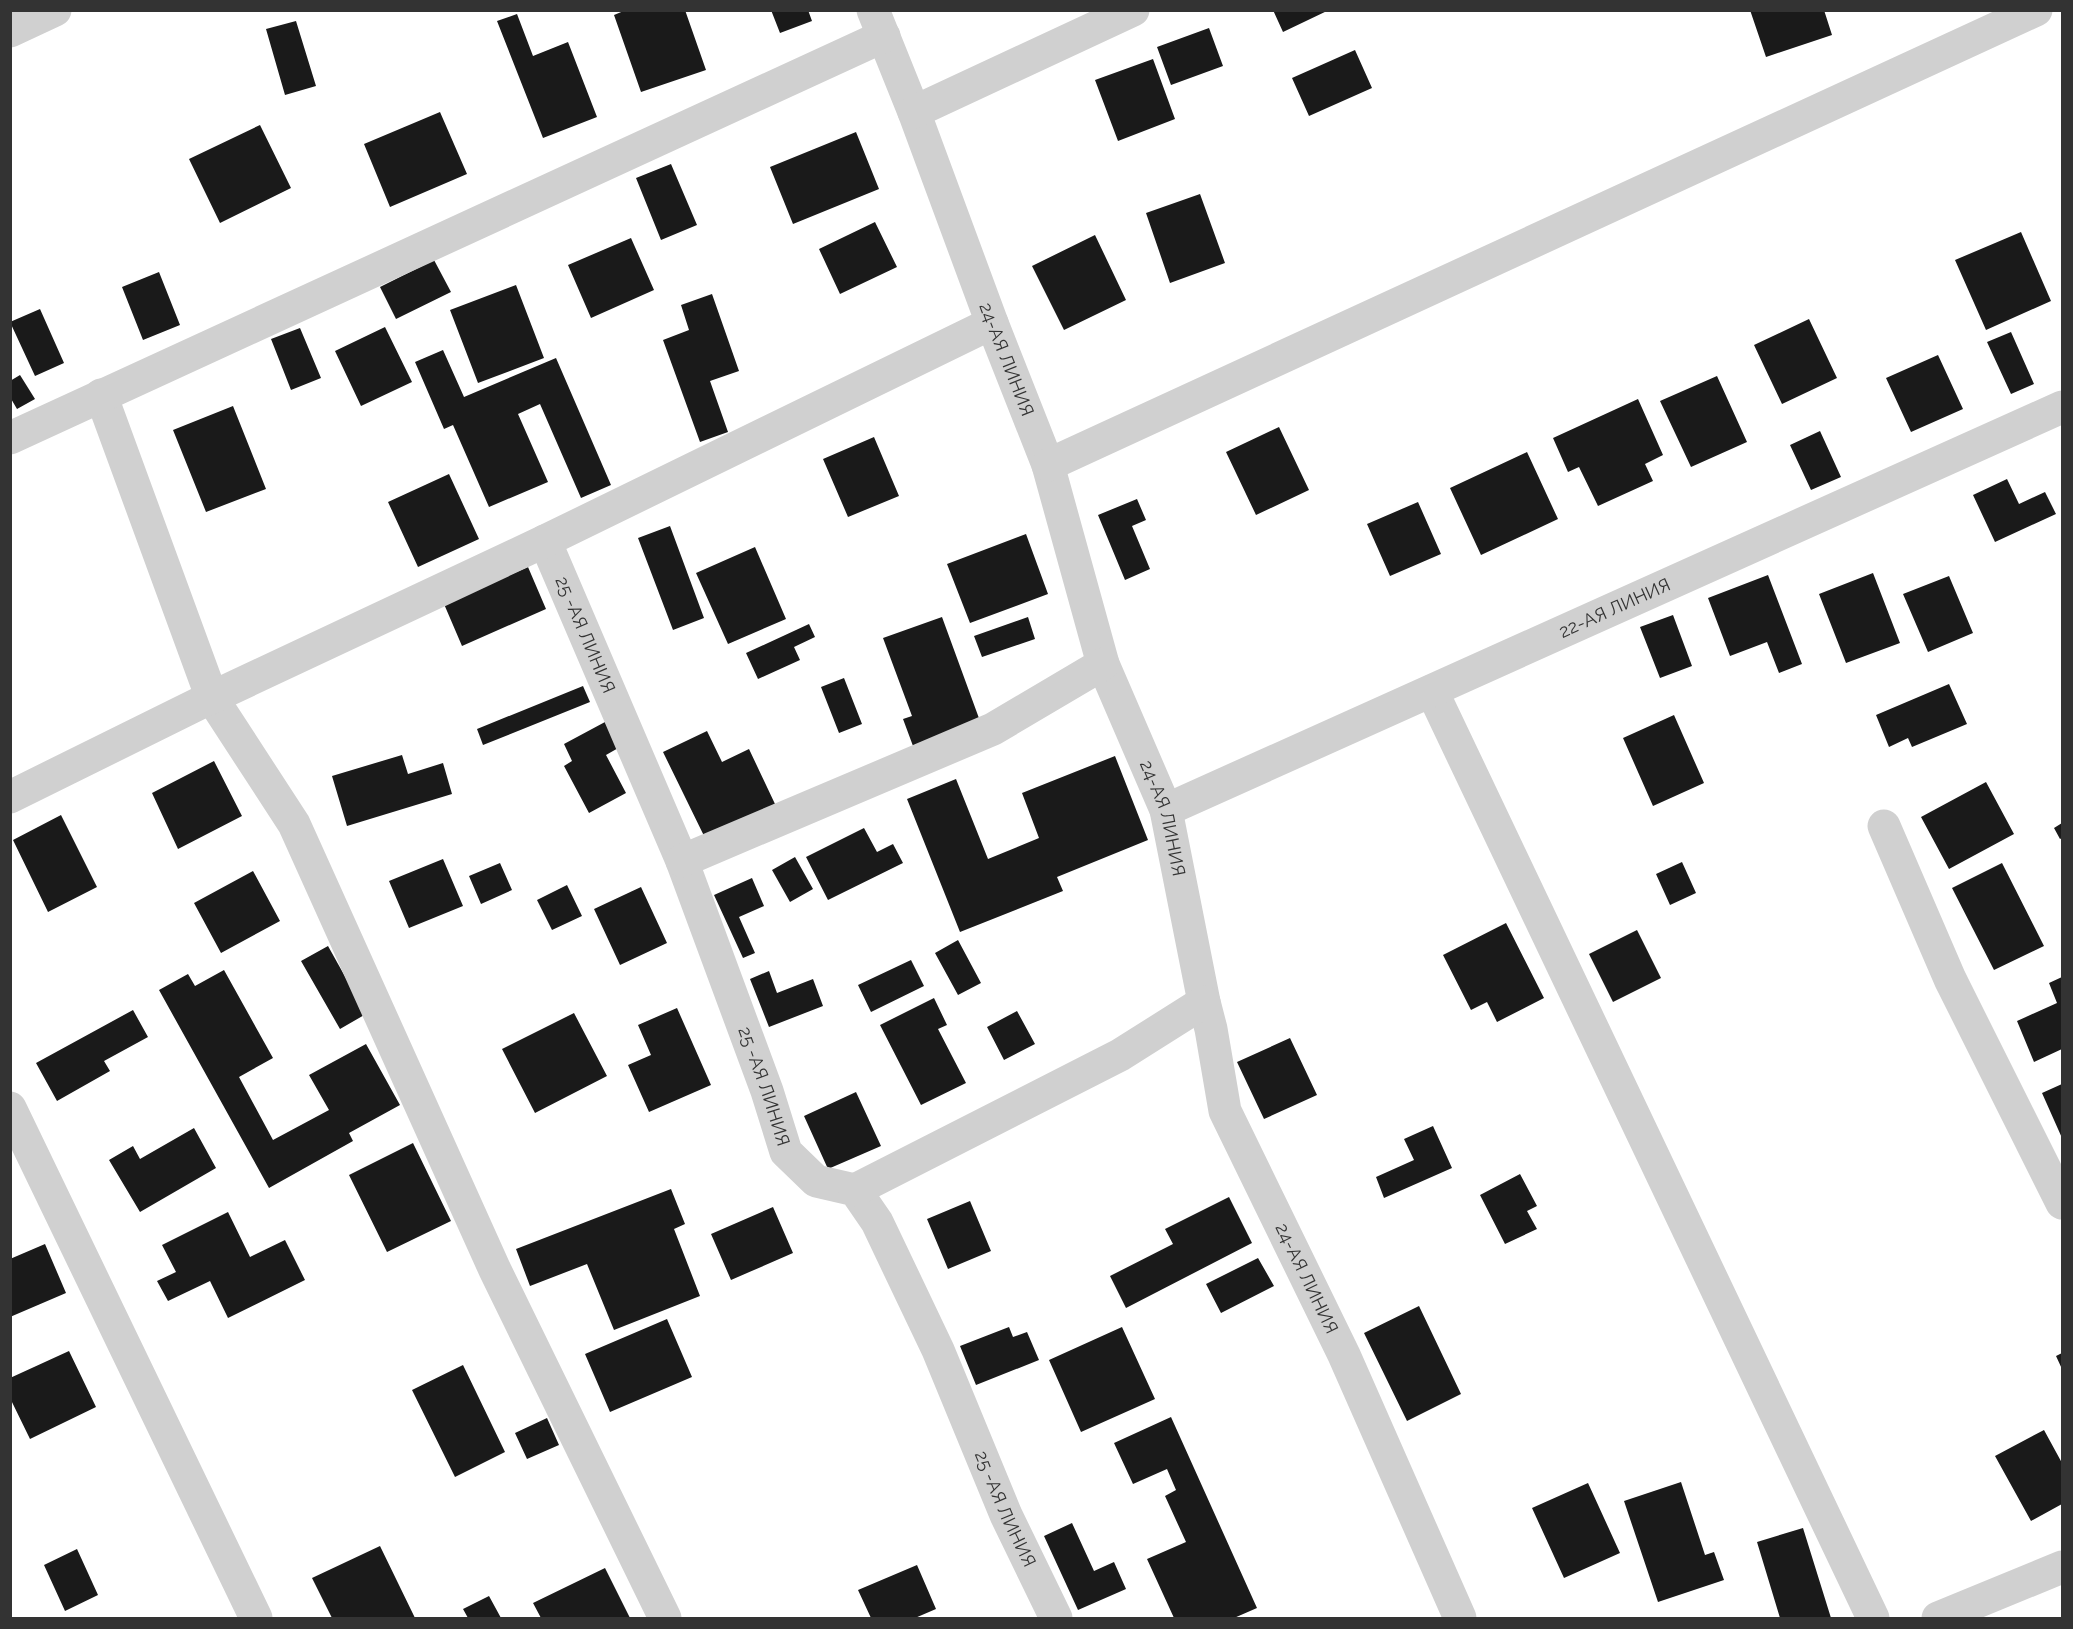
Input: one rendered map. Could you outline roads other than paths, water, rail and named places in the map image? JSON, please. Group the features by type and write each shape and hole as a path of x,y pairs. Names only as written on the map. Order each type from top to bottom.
{"street":[{"path":"10,31 55,10"},
{"path":"914,112 1132,10"},
{"path":"1048,465 2036,10"},
{"path":"10,438 879,23"},
{"name":"24-АЯ ЛИНИЯ","path":"879,23 1048,465 1103,664 1166,810 1211,1029 1225,1112 1344,1355 1460,1618"},
{"path":"10,797 212,698 545,541 992,323"},
{"path":"101,395 212,698 294,824 495,1270 665,1618"},
{"name":"22-АЯ ЛИНИЯ","path":"1166,810 2062,407"},
{"name":"25 -АЯ ЛИНИЯ","path":"545,541 682,861 767,1091 786,1152 816,1182 855,1190 877,1222 938,1350 1006,1515 1056,1618"},
{"path":"682,861 993,729 1103,664"},
{"path":"1432,690 1873,1618"},
{"path":"1884,826 1950,980 2062,1203"},
{"path":"855,1190 1120,1055 1204,1002"},
{"path":"10,1108 256,1618"},
{"path":"1938,1618 2062,1567"}]}
